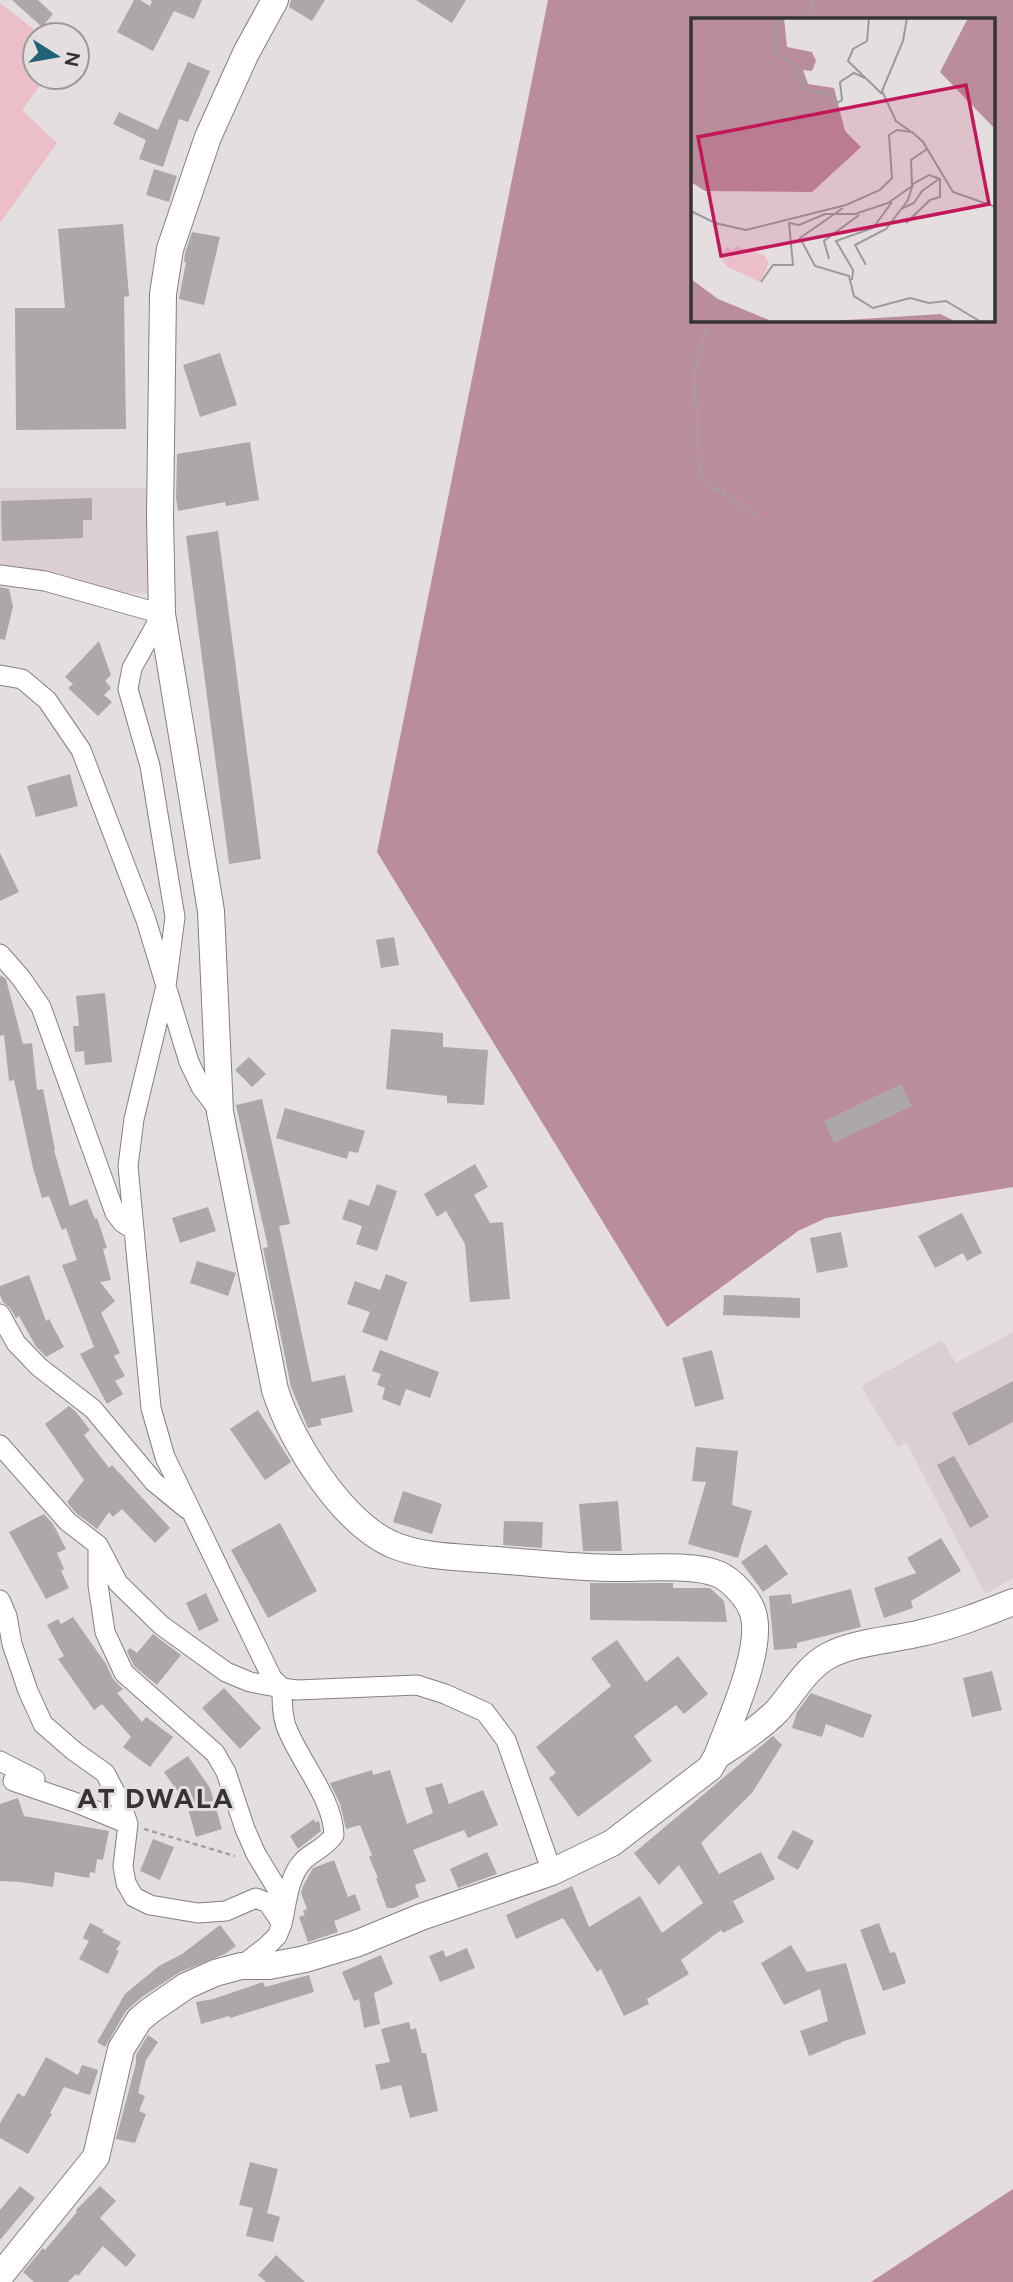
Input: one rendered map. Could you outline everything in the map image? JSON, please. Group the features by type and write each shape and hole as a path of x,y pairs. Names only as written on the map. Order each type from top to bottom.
{"main road":[{"path":"0,2276 96,2157 115,2066 121,2049 139,2020 186,1986 215,1973 241,1966 270,1966 358,1943 421,1917 552,1872 612,1843 710,1768 717,1756 754,1647 753,1613 730,1581 705,1571 656,1567 592,1568 415,1552 390,1543 363,1526 337,1500 283,1415 275,1390 220,1112 211,911 162,614 160,422 163,294 170,249 208,137 246,52 275,0"},
{"path":"717,1756 760,1727 810,1669 828,1656 923,1633 1013,1602"}],"street":[{"path":"0,575 45,581 162,614 132,668 128,689 150,766 173,895 174,929 166,986 130,1142 128,1167 151,1408 165,1457 272,1678 282,1688 286,1725 331,1815 334,1835 328,1843 304,1861 296,1872 282,1924 267,1946 241,1966"},
{"path":"0,675 22,679 47,700 81,750 146,919 189,1062 201,1087 220,1112"},
{"path":"0,954 41,1007 115,1213 123,1223 134,1230"},
{"path":"0,1314 16,1343 93,1409 154,1482 193,1515"},
{"path":"0,1445 68,1522 98,1545 118,1583 161,1625 226,1672 250,1682 297,1690 417,1685 485,1712 506,1740 552,1872"},
{"path":"98,1545 99,1585 105,1632 124,1673 215,1753 226,1772 256,1854 278,1892 282,1903 282,1924"},
{"path":"0,1600 7,1616 16,1656 43,1724 105,1773 121,1803 128,1824 123,1866 126,1883 134,1897 150,1905 198,1913 226,1911 256,1898 263,1899 282,1924"},
{"path":"0,1761 34,1778 56,1785 78,1803"},
{"path":"13,1781 78,1803 128,1824"}],"path":[{"path":"809,18 813,0"},
{"path":"708,322 694,371 701,478 755,515"},
{"path":"128,1824 241,1857"}],"shaded area":[{"path":"548,0 1013,0 1013,1187 826,1218 798,1231 667,1327 377,852"},
{"path":"0,3 23,21 21,91 36,91 22,110 57,143 0,223"},
{"path":"0,488 148,488 152,594 124,593 0,569"},
{"path":"1013,1332 1013,1578 985,1594 906,1442 898,1447 861,1386 942,1340 956,1363"},
{"path":"1013,2189 1013,2282 871,2282"}],"building":[{"path":"12,0 38,0 53,14 47,21 35,21"},
{"path":"134,0 140,0 150,6 150,0 202,0 194,19 174,11 153,51 117,32"},
{"path":"291,0 325,0 312,21 289,7"},
{"path":"416,0 466,0 452,23"},
{"path":"188,62 210,71 188,122 179,119 163,167 139,159 146,140 113,124 119,112 158,130"},
{"path":"154,169 177,176 169,202 146,195"},
{"path":"123,224 129,296 124,297 126,429 16,430 15,308 65,308 58,229"},
{"path":"192,232 220,237 204,305 179,299 186,262 185,253"},
{"path":"220,353 237,405 200,417 183,365"},
{"path":"250,442 259,500 226,506 225,502 178,511 177,454"},
{"path":"92,498 92,520 83,520 83,538 2,541 1,501"},
{"path":"218,531 261,859 229,864 186,536"},
{"path":"0,587 9,589 13,606 5,640 0,639"},
{"path":"99,641 111,675 105,681 111,688 104,695 112,702 98,716 68,688 73,684 65,677"},
{"path":"70,774 78,806 36,817 27,786"},
{"path":"0,853 19,892 0,901"},
{"path":"394,937 399,965 381,968 376,940"},
{"path":"0,975 6,979 23,1044 32,1043 37,1090 43,1089 54,1150 70,1206 87,1199 107,1248 103,1249 111,1280 100,1282 115,1301 101,1313 120,1353 114,1356 125,1376 115,1381 123,1394 107,1404 80,1354 94,1347 62,1265 77,1260 66,1228 62,1230 49,1196 42,1198 14,1080 9,1081 4,1035 0,1036"},
{"path":"105,993 112,1062 85,1065 84,1051 75,1052 73,1026 79,1026 76,996"},
{"path":"391,1029 443,1033 443,1047 488,1050 484,1105 447,1103 447,1096 386,1089"},
{"path":"249,1057 266,1074 252,1087 235,1070"},
{"path":"901,1084 912,1106 834,1143 824,1121"},
{"path":"262,1099 290,1224 279,1226 312,1382 345,1375 353,1412 320,1419 322,1425 308,1428 291,1387 263,1248 268,1247 236,1105"},
{"path":"285,1108 365,1131 358,1153 349,1151 347,1159 276,1138"},
{"path":"475,1164 488,1187 474,1195 490,1223 503,1222 510,1299 470,1302 465,1244 446,1211 437,1217 424,1194"},
{"path":"377,1184 397,1191 377,1251 356,1244 362,1226 342,1219 349,1199 369,1206"},
{"path":"208,1207 216,1231 180,1243 172,1218"},
{"path":"962,1213 982,1253 967,1261 963,1253 935,1268 918,1236"},
{"path":"841,1232 848,1267 817,1273 810,1238"},
{"path":"197,1261 236,1273 228,1296 190,1283"},
{"path":"386,1274 407,1282 387,1341 362,1332 370,1312 347,1304 355,1281 380,1290"},
{"path":"29,1275 46,1321 49,1319 64,1347 46,1357 35,1345 19,1316 16,1318 0,1295 0,1286"},
{"path":"724,1295 800,1298 800,1318 723,1315"},
{"path":"380,1350 439,1372 430,1398 406,1389 400,1406 382,1399 385,1388 377,1385 381,1374 372,1371"},
{"path":"712,1350 724,1399 695,1407 682,1358"},
{"path":"1013,1381 1013,1422 969,1446 952,1413"},
{"path":"69,1406 90,1430 84,1435 109,1468 112,1465 170,1528 155,1543 122,1509 113,1517 109,1512 97,1529 76,1513 67,1502 84,1480 45,1424"},
{"path":"258,1410 291,1462 265,1480 230,1429"},
{"path":"696,1447 738,1451 732,1505 752,1511 738,1558 688,1544 706,1482 692,1481"},
{"path":"954,1456 989,1517 970,1528 937,1465"},
{"path":"403,1491 442,1504 432,1534 393,1522"},
{"path":"618,1501 622,1551 583,1551 579,1504"},
{"path":"44,1514 53,1524 66,1549 57,1553 69,1588 46,1599 9,1532"},
{"path":"504,1521 543,1522 542,1548 503,1545"},
{"path":"280,1523 317,1591 268,1618 231,1550"},
{"path":"941,1538 961,1571 911,1601 913,1608 884,1618 874,1588 916,1573 907,1558"},
{"path":"766,1544 788,1574 763,1592 741,1562"},
{"path":"590,1583 673,1583 673,1588 710,1588 724,1601 727,1622 590,1620"},
{"path":"851,1589 861,1627 797,1643 797,1648 774,1650 769,1596 791,1594 792,1604"},
{"path":"206,1593 219,1621 199,1631 186,1603"},
{"path":"73,1617 106,1664 113,1679 123,1689 117,1693 142,1722 146,1717 173,1737 150,1767 123,1747 131,1737 102,1704 94,1710 58,1659 64,1656 47,1625 58,1619 61,1624"},
{"path":"153,1634 181,1655 157,1685 134,1666 127,1651 130,1648 137,1653"},
{"path":"617,1640 646,1682 678,1656 708,1694 684,1714 676,1705 634,1736 652,1761 578,1817 549,1778 556,1773 536,1747 611,1686 591,1658"},
{"path":"992,1671 1002,1710 972,1717 963,1678"},
{"path":"224,1688 261,1728 240,1749 202,1708"},
{"path":"811,1693 872,1715 863,1738 826,1724 822,1737 792,1728 797,1712"},
{"path":"773,1736 782,1745 752,1793 701,1843 719,1874 761,1852 775,1879 733,1901 744,1922 723,1933 721,1930 681,1960 689,1974 647,1999 649,2004 624,2016 601,1969 597,1972 563,1918 516,1939 506,1915 572,1886 589,1927 640,1896 662,1933 703,1903 679,1865 659,1885 634,1853"},
{"path":"188,1756 210,1788 222,1829 196,1837 187,1805 164,1772"},
{"path":"372,1770 373,1775 390,1770 407,1824 433,1813 425,1788 442,1783 449,1804 483,1790 498,1825 468,1838 464,1830 413,1850 426,1881 415,1885 419,1897 393,1908 387,1908 369,1857 372,1855 360,1825 346,1829 340,1804 330,1783"},
{"path":"18,1798 24,1816 109,1831 103,1860 97,1859 95,1873 90,1872 89,1878 55,1872 53,1887 0,1881 0,1804"},
{"path":"314,1819 315,1822 319,1821 321,1831 298,1849 290,1836"},
{"path":"793,1830 814,1841 798,1870 777,1858"},
{"path":"153,1839 174,1847 160,1880 140,1871"},
{"path":"487,1852 497,1874 458,1888 450,1869"},
{"path":"334,1860 348,1897 355,1894 361,1910 334,1921 338,1932 308,1942 299,1917 305,1915 303,1911 307,1909 301,1893 303,1886 313,1868"},
{"path":"90,1923 121,1942 108,1974 79,1959 89,1941 83,1938"},
{"path":"879,1923 890,1953 895,1952 906,1983 883,1991 860,1930"},
{"path":"220,1925 236,1946 225,1954 180,1972 142,1997 126,2011 105,2047 97,2042 125,1994 159,1966 182,1954"},
{"path":"791,1945 807,1972 846,1963 866,2034 809,2056 800,2031 828,2021 820,1989 784,2005 761,1963"},
{"path":"467,1948 475,1968 440,1982 429,1956 443,1950 446,1957"},
{"path":"381,1955 393,1984 374,1993 380,2024 364,2028 359,1999 354,2001 342,1972"},
{"path":"309,1975 314,1992 230,2018 229,2016 201,2024 196,2002 263,1982 265,1987"},
{"path":"409,2022 411,2030 416,2028 422,2053 426,2053 438,2111 410,2118 401,2085 381,2090 375,2065 390,2062 381,2029"},
{"path":"148,2035 158,2042 146,2060 138,2093 145,2096 139,2111 146,2114 135,2143 116,2139 136,2055"},
{"path":"46,2057 78,2075 82,2065 98,2070 90,2095 64,2087 50,2113 52,2114 28,2154 0,2138 0,2123 18,2093 24,2097"},
{"path":"250,2162 278,2169 267,2213 280,2217 273,2242 246,2236 253,2208 239,2205"},
{"path":"20,2186 35,2198 0,2240 0,2210"},
{"path":"100,2186 116,2201 100,2218 136,2255 126,2267 103,2246 78,2276 76,2274 68,2282 34,2282 23,2272"},
{"path":"276,2255 305,2282 266,2282 258,2275"}],"district":[{"name":"AT DWALA","path":"156,1798"}]}
